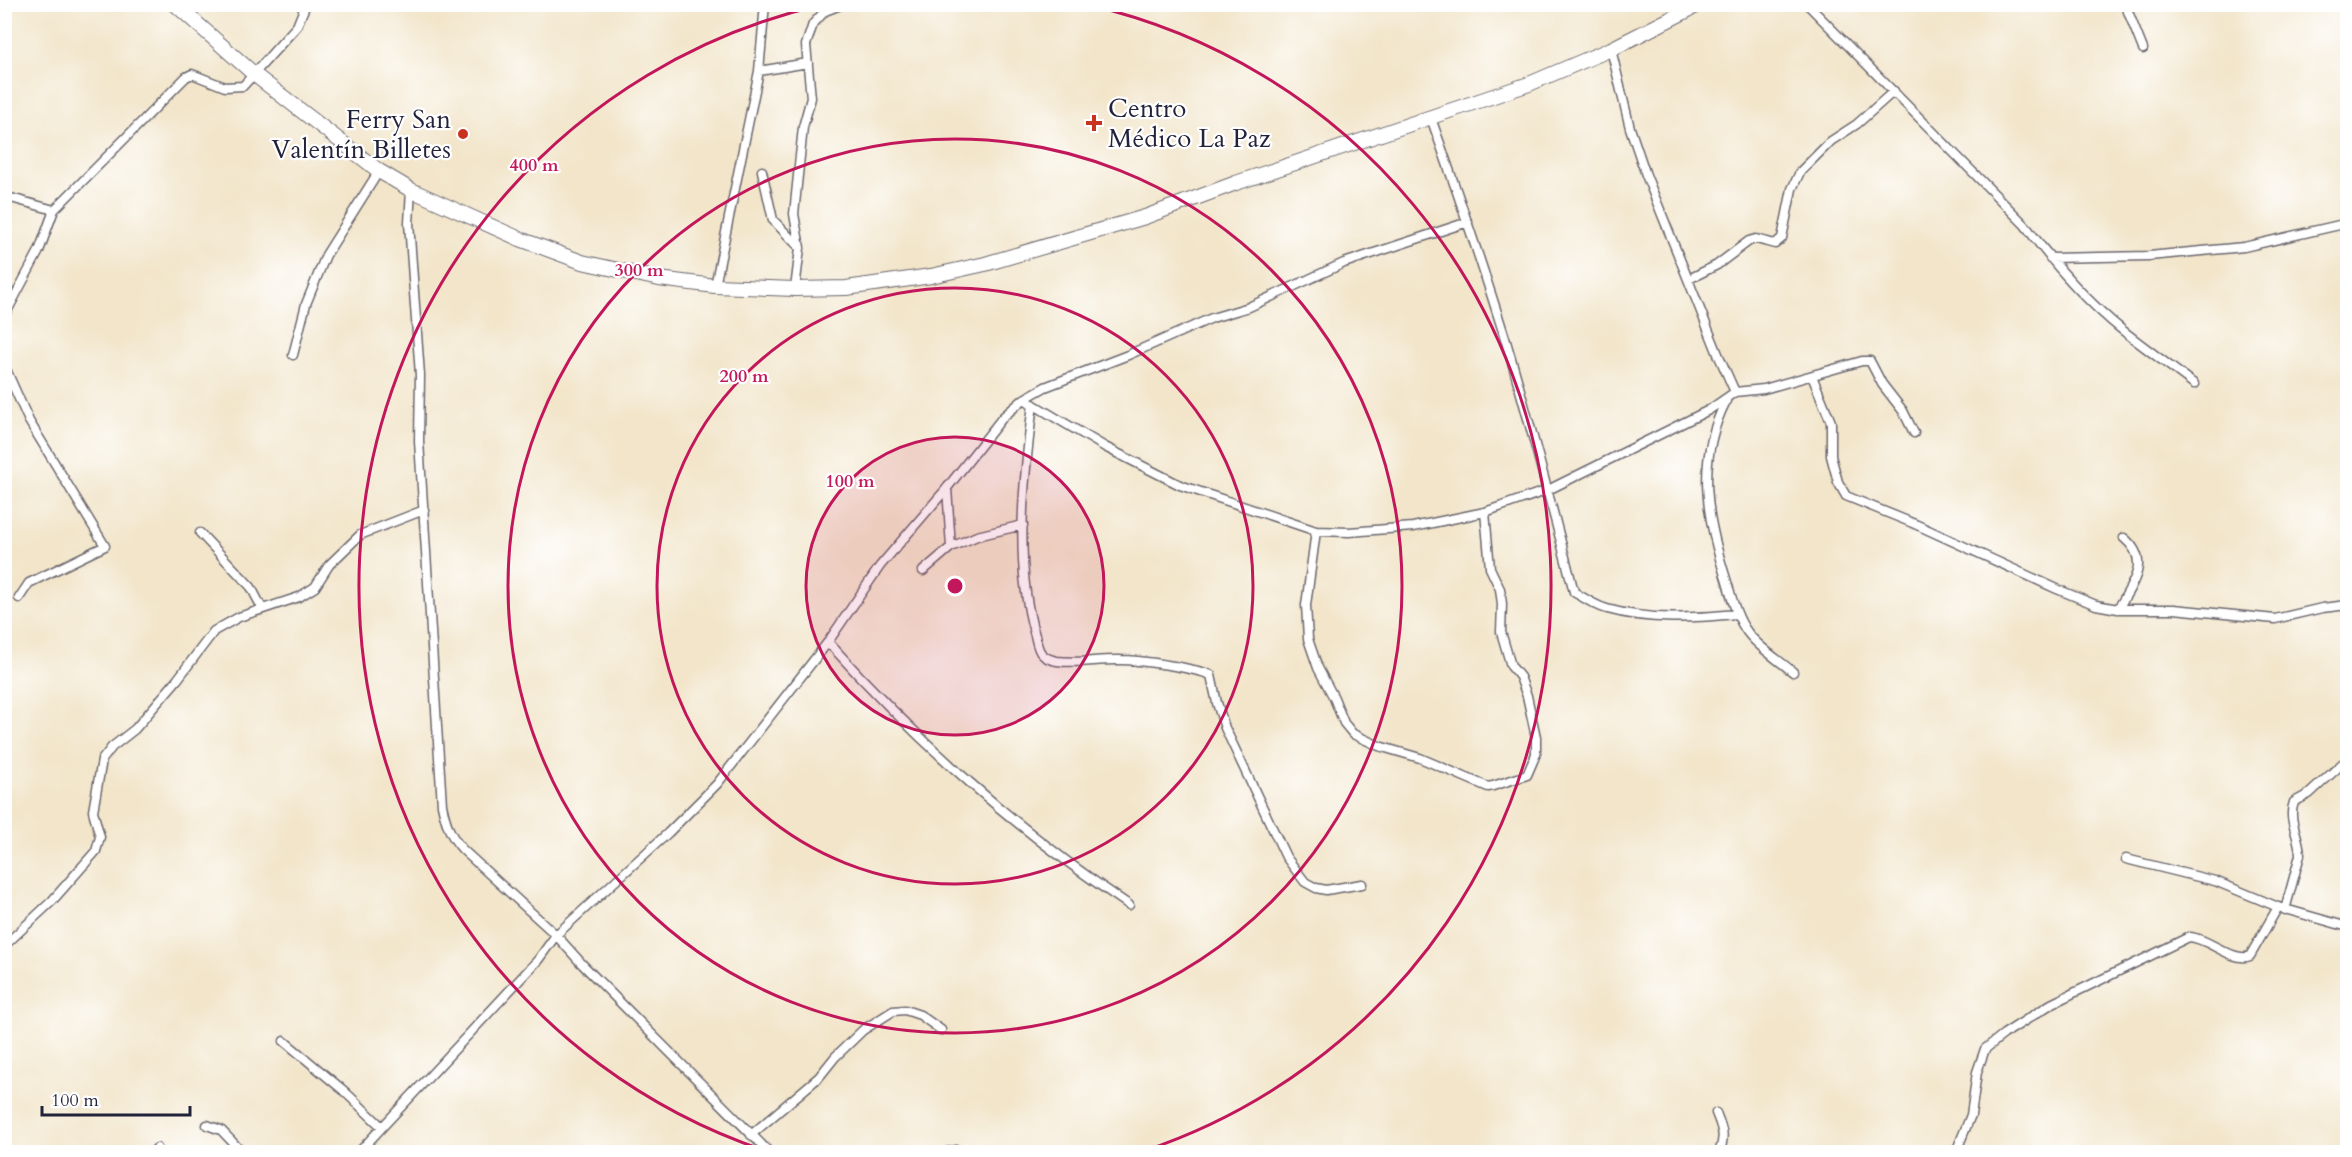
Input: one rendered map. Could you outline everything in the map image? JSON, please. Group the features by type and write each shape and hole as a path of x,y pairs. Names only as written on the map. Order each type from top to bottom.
{"main road":[{"path":"175,4 255,75 379,171 411,190 520,239 582,262 659,279 715,286 795,289 846,288 931,276 985,264 1145,216 1529,84 1611,49 1700,4"}],"street":[{"path":"4,323 5,315 39,251 54,210 186,77 192,74 225,87 243,86 297,26 306,4"},
{"path":"715,286 759,71 765,4"},
{"path":"795,289 800,248 794,214 803,127 811,98 806,45 813,24 825,11 843,4"},
{"path":"1807,4 2025,225 2050,258 2086,297 2120,328 2194,384"},
{"path":"2125,4 2143,49"},
{"path":"1611,49 1630,128 1646,175 1735,392"},
{"path":"759,71 808,63"},
{"path":"1689,279 1717,265 1756,238 1775,244 1779,242 1782,238 1792,189 1800,172 1831,141 1857,124 1893,91"},
{"path":"1431,118 1468,222 1505,339 1548,489 1574,592 1605,609 1633,614 1678,619 1737,614"},
{"path":"293,355 306,304 326,255 379,171"},
{"path":"762,171 773,220 800,248"},
{"path":"411,190 409,223 420,375 419,441 442,805 451,838 556,935 769,1152"},
{"path":"4,196 54,210"},
{"path":"359,1152 538,960 556,935 704,798 828,642 880,566 947,488 1003,417 1024,399 1045,387 1128,355 1203,321 1249,307 1344,262 1468,222"},
{"path":"2050,258 2149,256 2244,247 2348,223"},
{"path":"1024,399 1105,447 1180,484 1316,531 1349,532 1413,527 1485,512 1548,489 1693,419 1735,392 1764,389 1862,361 1870,361 1873,364 1882,384 1903,411 1914,433"},
{"path":"4,364 29,421 105,546 29,583 19,598"},
{"path":"1812,376 1832,422 1831,456 1838,482 1846,496 1915,524 2057,589 2096,605 2118,609 2174,609 2275,619 2322,608 2348,605"},
{"path":"1727,398 1712,434 1707,455 1706,487 1716,547 1737,614 1748,633 1793,672"},
{"path":"1033,404 1026,455 1023,525 1024,586 1029,617 1040,652 1046,658 1056,661 1122,660 1211,675 1225,728 1286,857 1305,882 1316,888 1326,890 1362,884"},
{"path":"947,488 951,547"},
{"path":"4,946 52,901 96,851 100,837 93,812 102,760 112,747 142,720 177,680 214,632 239,616 289,601 315,587 329,565 360,535 424,510"},
{"path":"1316,531 1306,605 1308,639 1318,668 1344,723 1353,734 1379,746 1420,758 1488,787 1527,775 1536,754 1536,737 1521,677 1511,666 1501,632 1500,589 1490,568 1485,512"},
{"path":"923,571 951,547 977,536 1023,525"},
{"path":"200,533 251,587 262,608"},
{"path":"2118,609 2139,565 2133,546 2124,538"},
{"path":"828,642 864,683 991,799 1078,872 1129,905"},
{"path":"1956,1152 1971,1115 1981,1058 1985,1049 2004,1034 2051,1004 2189,937 2203,939 2239,958 2250,956 2281,909 2300,855 2300,847 2292,823 2291,810 2294,802 2309,794 2343,763"},
{"path":"2126,859 2215,881 2281,909 2348,927"},
{"path":"751,1135 819,1077 835,1057 863,1030 893,1011 920,1015 941,1030"},
{"path":"284,1041 343,1090 382,1127"},
{"path":"1716,1113 1724,1132 1724,1142 1719,1152"},
{"path":"207,1125 221,1130 242,1152"},
{"path":"947,1152 957,1150 967,1152"}],"place":[{"name":"Centro Médico La Paz","path":"1094,123"},
{"name":"Ferry San Valentín Billetes","path":"463,134"}]}
